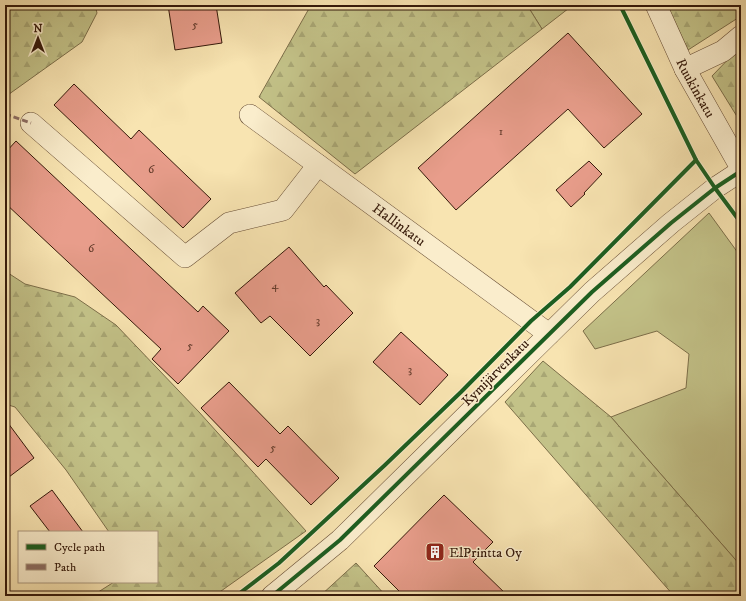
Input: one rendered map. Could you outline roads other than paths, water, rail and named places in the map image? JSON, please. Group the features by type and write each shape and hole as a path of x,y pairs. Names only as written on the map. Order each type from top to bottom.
{"street":[{"name":"Ruukinkatu","path":"656,5 685,69 741,170"},
{"path":"685,69 723,51 741,36"},
{"name":"Hallinkatu","path":"250,115 549,334"},
{"path":"31,123 185,257 229,223 283,210 318,165"},
{"name":"Kymijärvenkatu","path":"272,596 340,540 592,292 671,223 715,188 741,170"}],"place":[{"name":"ElPrintta Oy","path":"435,552"}]}
